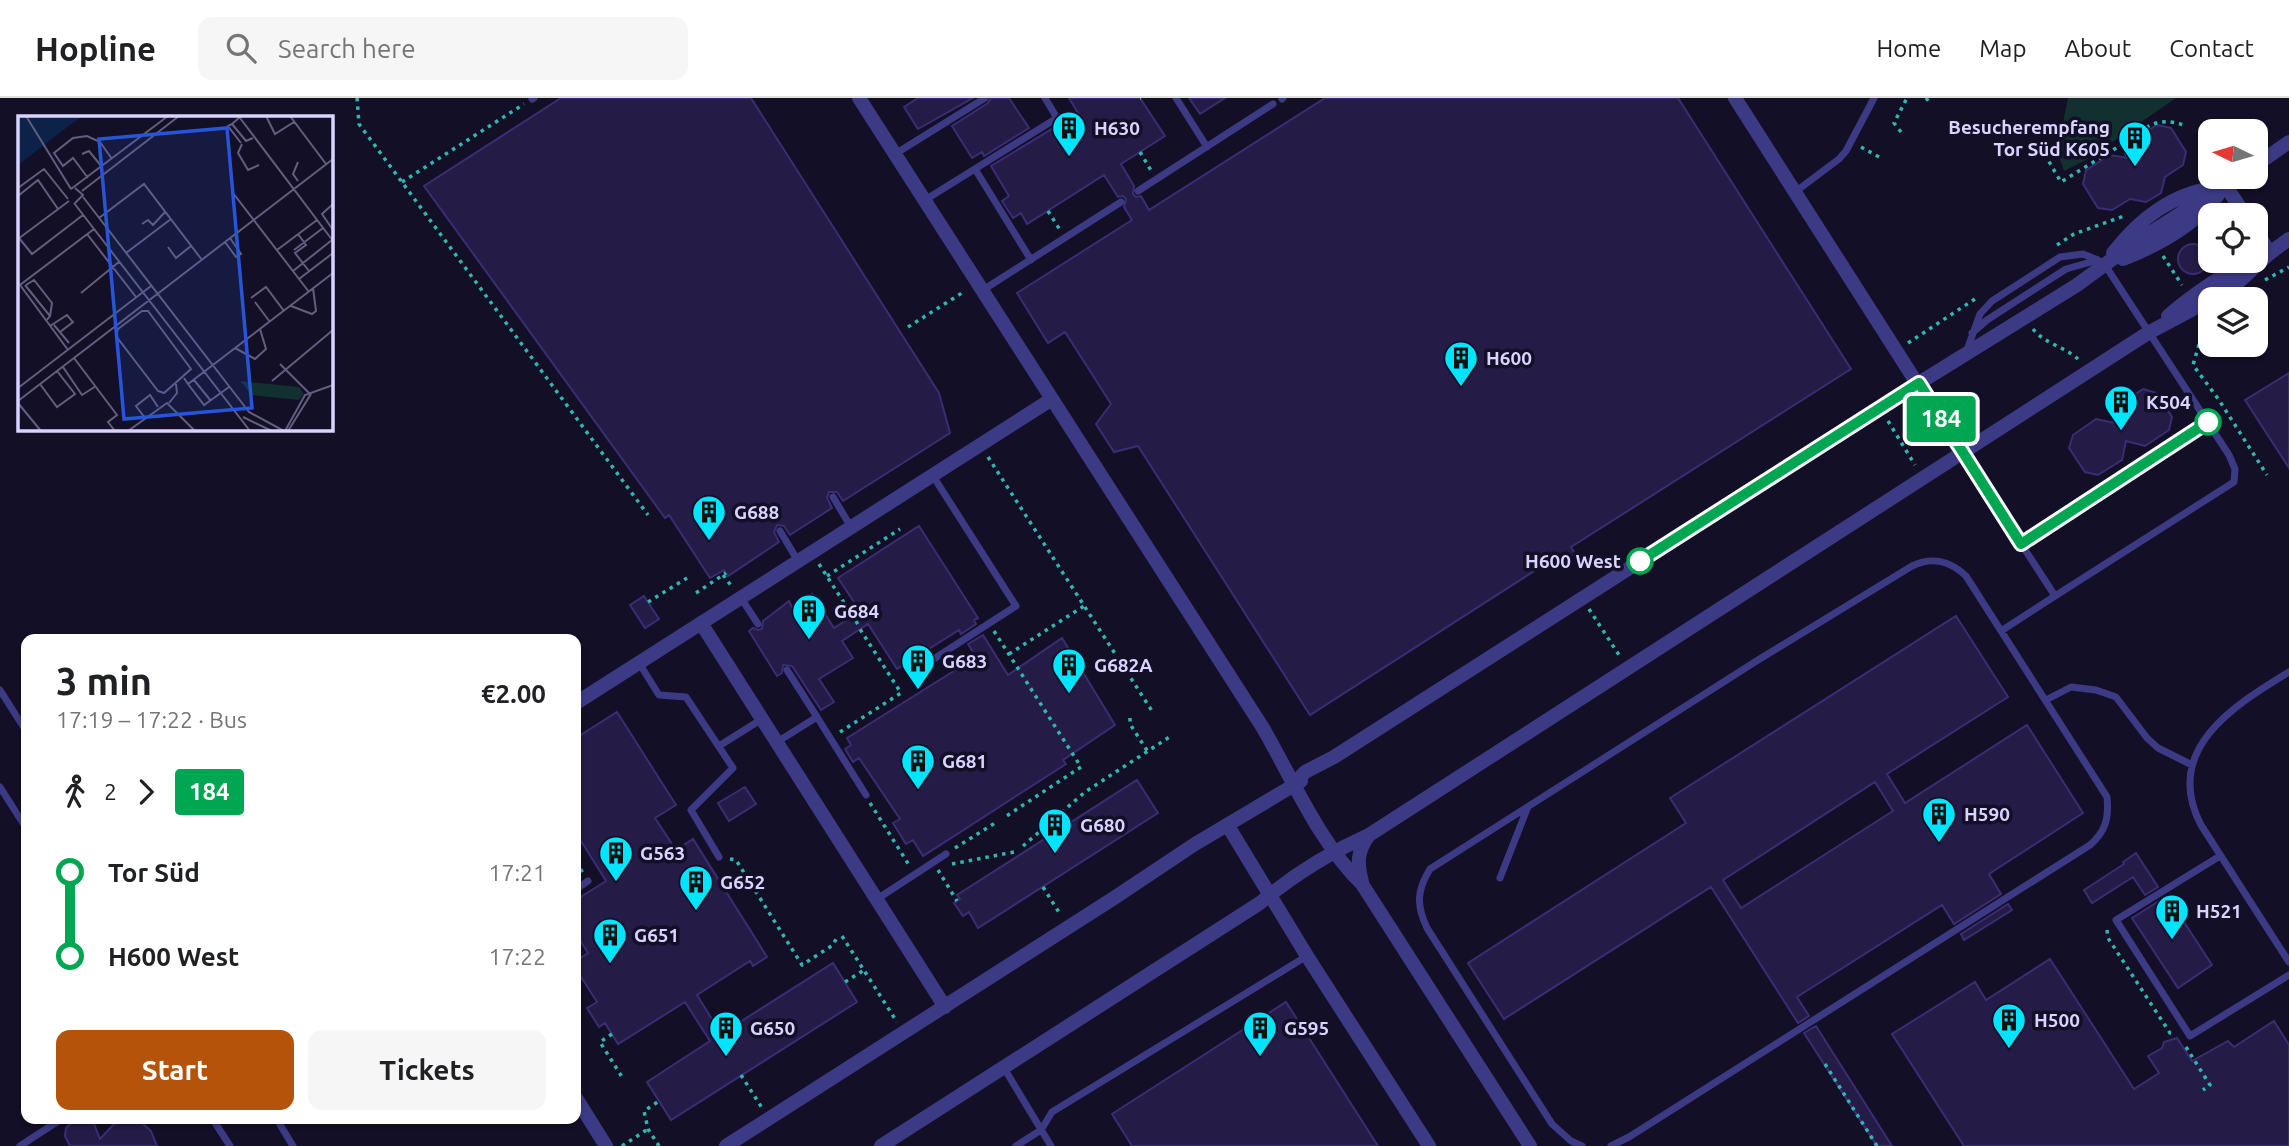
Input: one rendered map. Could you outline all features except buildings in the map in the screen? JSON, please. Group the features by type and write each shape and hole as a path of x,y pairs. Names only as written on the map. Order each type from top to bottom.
{"street":[{"path":"859,98 1263,728 1293,785 1335,852 1362,884 1530,1146"},
{"path":"1735,98 1962,454"},
{"path":"2268,157 2289,142"},
{"path":"726,1146 1069,927 1145,875 1309,777 1334,757 2025,317 2102,263 2219,189"},
{"path":"2102,263 2141,221 2193,205"},
{"path":"2102,263 2156,245 2193,205"},
{"path":"2221,287 2289,239"},
{"path":"2221,287 2239,273"},
{"path":"881,1146 1335,852 1369,835 2148,333 2198,304"},
{"path":"581,700 1052,399"},
{"path":"701,624 945,1006"},
{"path":"1228,826 1307,956 1429,1146"},
{"path":"1362,884 1357,862 1361,847 1369,835"},
{"path":"581,1106 606,1146"}],"lane":[{"path":"895,154 985,98"},
{"path":"925,200 1057,118 1045,98"},
{"path":"1176,98 1207,147"},
{"path":"1795,192 1846,151 1874,98"},
{"path":"1138,191 1273,104"},
{"path":"975,169 1031,260"},
{"path":"983,291 1121,202"},
{"path":"1965,354 1984,306 2060,257 2083,254 2102,263 2208,422 2235,469 2234,482 2001,631"},
{"path":"1972,334 1987,320 2066,269 2102,263"},
{"path":"2021,544 2208,422"},
{"path":"1962,454 2055,596"},
{"path":"926,664 1016,606 933,476"},
{"path":"833,497 852,528"},
{"path":"780,531 799,561"},
{"path":"1582,1146 1559,1133 1552,1124 1427,928 1419,908 1420,888 1430,869 1758,660 1920,562 1941,561 1959,570 1966,576 2107,797 2108,819 2101,836 1611,1146"},
{"path":"741,598 758,624"},
{"path":"639,663 659,695 686,697 733,768 691,810 719,857"},
{"path":"786,670 866,795"},
{"path":"2289,672 2221,720 2206,735 2192,765 2189,782 2191,802 2201,825 2289,962"},
{"path":"2046,700 2071,687 2096,690 2116,697 2153,743 2192,765"},
{"path":"0,690 21,723"},
{"path":"776,743 817,717"},
{"path":"719,746 762,719"},
{"path":"0,787 21,820"},
{"path":"1500,878 1527,809"},
{"path":"876,899 946,854"},
{"path":"2220,856 2116,920 2190,1035 2289,975"},
{"path":"581,886 588,881"},
{"path":"1016,1146 1041,1130 1052,1112 1307,956"},
{"path":"1004,1068 1051,1146"},
{"path":"20,1146 54,1124"},
{"path":"216,1124 228,1143 217,1146"},
{"path":"279,1124 293,1146"}],"path":[{"path":"357,98 359,124 648,515"},
{"path":"1901,132 1895,123 1907,98"},
{"path":"1926,98 1930,103"},
{"path":"402,182 533,99"},
{"path":"2038,149 2045,155 2062,182 2156,122 2169,120 2187,126"},
{"path":"2121,145 2127,155"},
{"path":"1859,146 1879,157"},
{"path":"1140,152 1156,179"},
{"path":"1048,211 1065,238"},
{"path":"2052,249 2074,234 2134,213 2141,221"},
{"path":"2156,245 2198,295"},
{"path":"2258,285 2289,267"},
{"path":"1897,350 1986,292"},
{"path":"908,327 960,294"},
{"path":"2025,317 2037,334 2076,357 2089,371"},
{"path":"2198,348 2193,365 2267,475"},
{"path":"1880,408 1924,478"},
{"path":"981,446 1154,714"},
{"path":"827,576 900,529"},
{"path":"812,553 901,693 830,738"},
{"path":"696,593 726,573"},
{"path":"649,602 687,578"},
{"path":"1583,598 1627,669"},
{"path":"1009,654 1084,606"},
{"path":"990,623 1082,767 1004,817"},
{"path":"1130,718 1130,724 1148,752"},
{"path":"1023,846 1085,792 1171,736"},
{"path":"866,795 915,874"},
{"path":"995,823 946,854 952,864 1014,852"},
{"path":"719,857 736,860 802,964 833,944 836,939"},
{"path":"933,863 957,901"},
{"path":"1043,887 1069,927"},
{"path":"842,936 904,1033"},
{"path":"845,982 864,970"},
{"path":"612,1034 600,1042 622,1077"},
{"path":"1825,1064 1877,1146"},
{"path":"741,1075 769,1119"},
{"path":"659,1101 643,1111 648,1129 659,1146"},
{"path":"622,1146 648,1129"}],"green space":[{"path":"2068,98 2176,98 2086,160 2064,171 2057,151"}],"bus line":[{"name":"184","path":"1640,561 1919,383 2021,544 2208,422"}],"place":[{"name":"H630","path":"1069,158"},
{"name":"Besucherempfang Tor Süd K605","path":"2135,168"},
{"name":"H600","path":"1461,388"},
{"name":"K504","path":"2121,432"},
{"name":"G688","path":"709,542"},
{"name":"H600 West","path":"1640,561"},
{"name":"G684","path":"809,641"},
{"name":"G683","path":"918,691"},
{"name":"G682A","path":"1069,695"},
{"name":"G681","path":"918,791"},
{"name":"H590","path":"1939,844"},
{"name":"G680","path":"1055,855"},
{"name":"G563","path":"616,883"},
{"name":"G652","path":"696,912"},
{"name":"H521","path":"2172,941"},
{"name":"G651","path":"610,965"},
{"name":"H500","path":"2009,1050"},
{"name":"G650","path":"726,1058"},
{"name":"G595","path":"1260,1058"}]}
